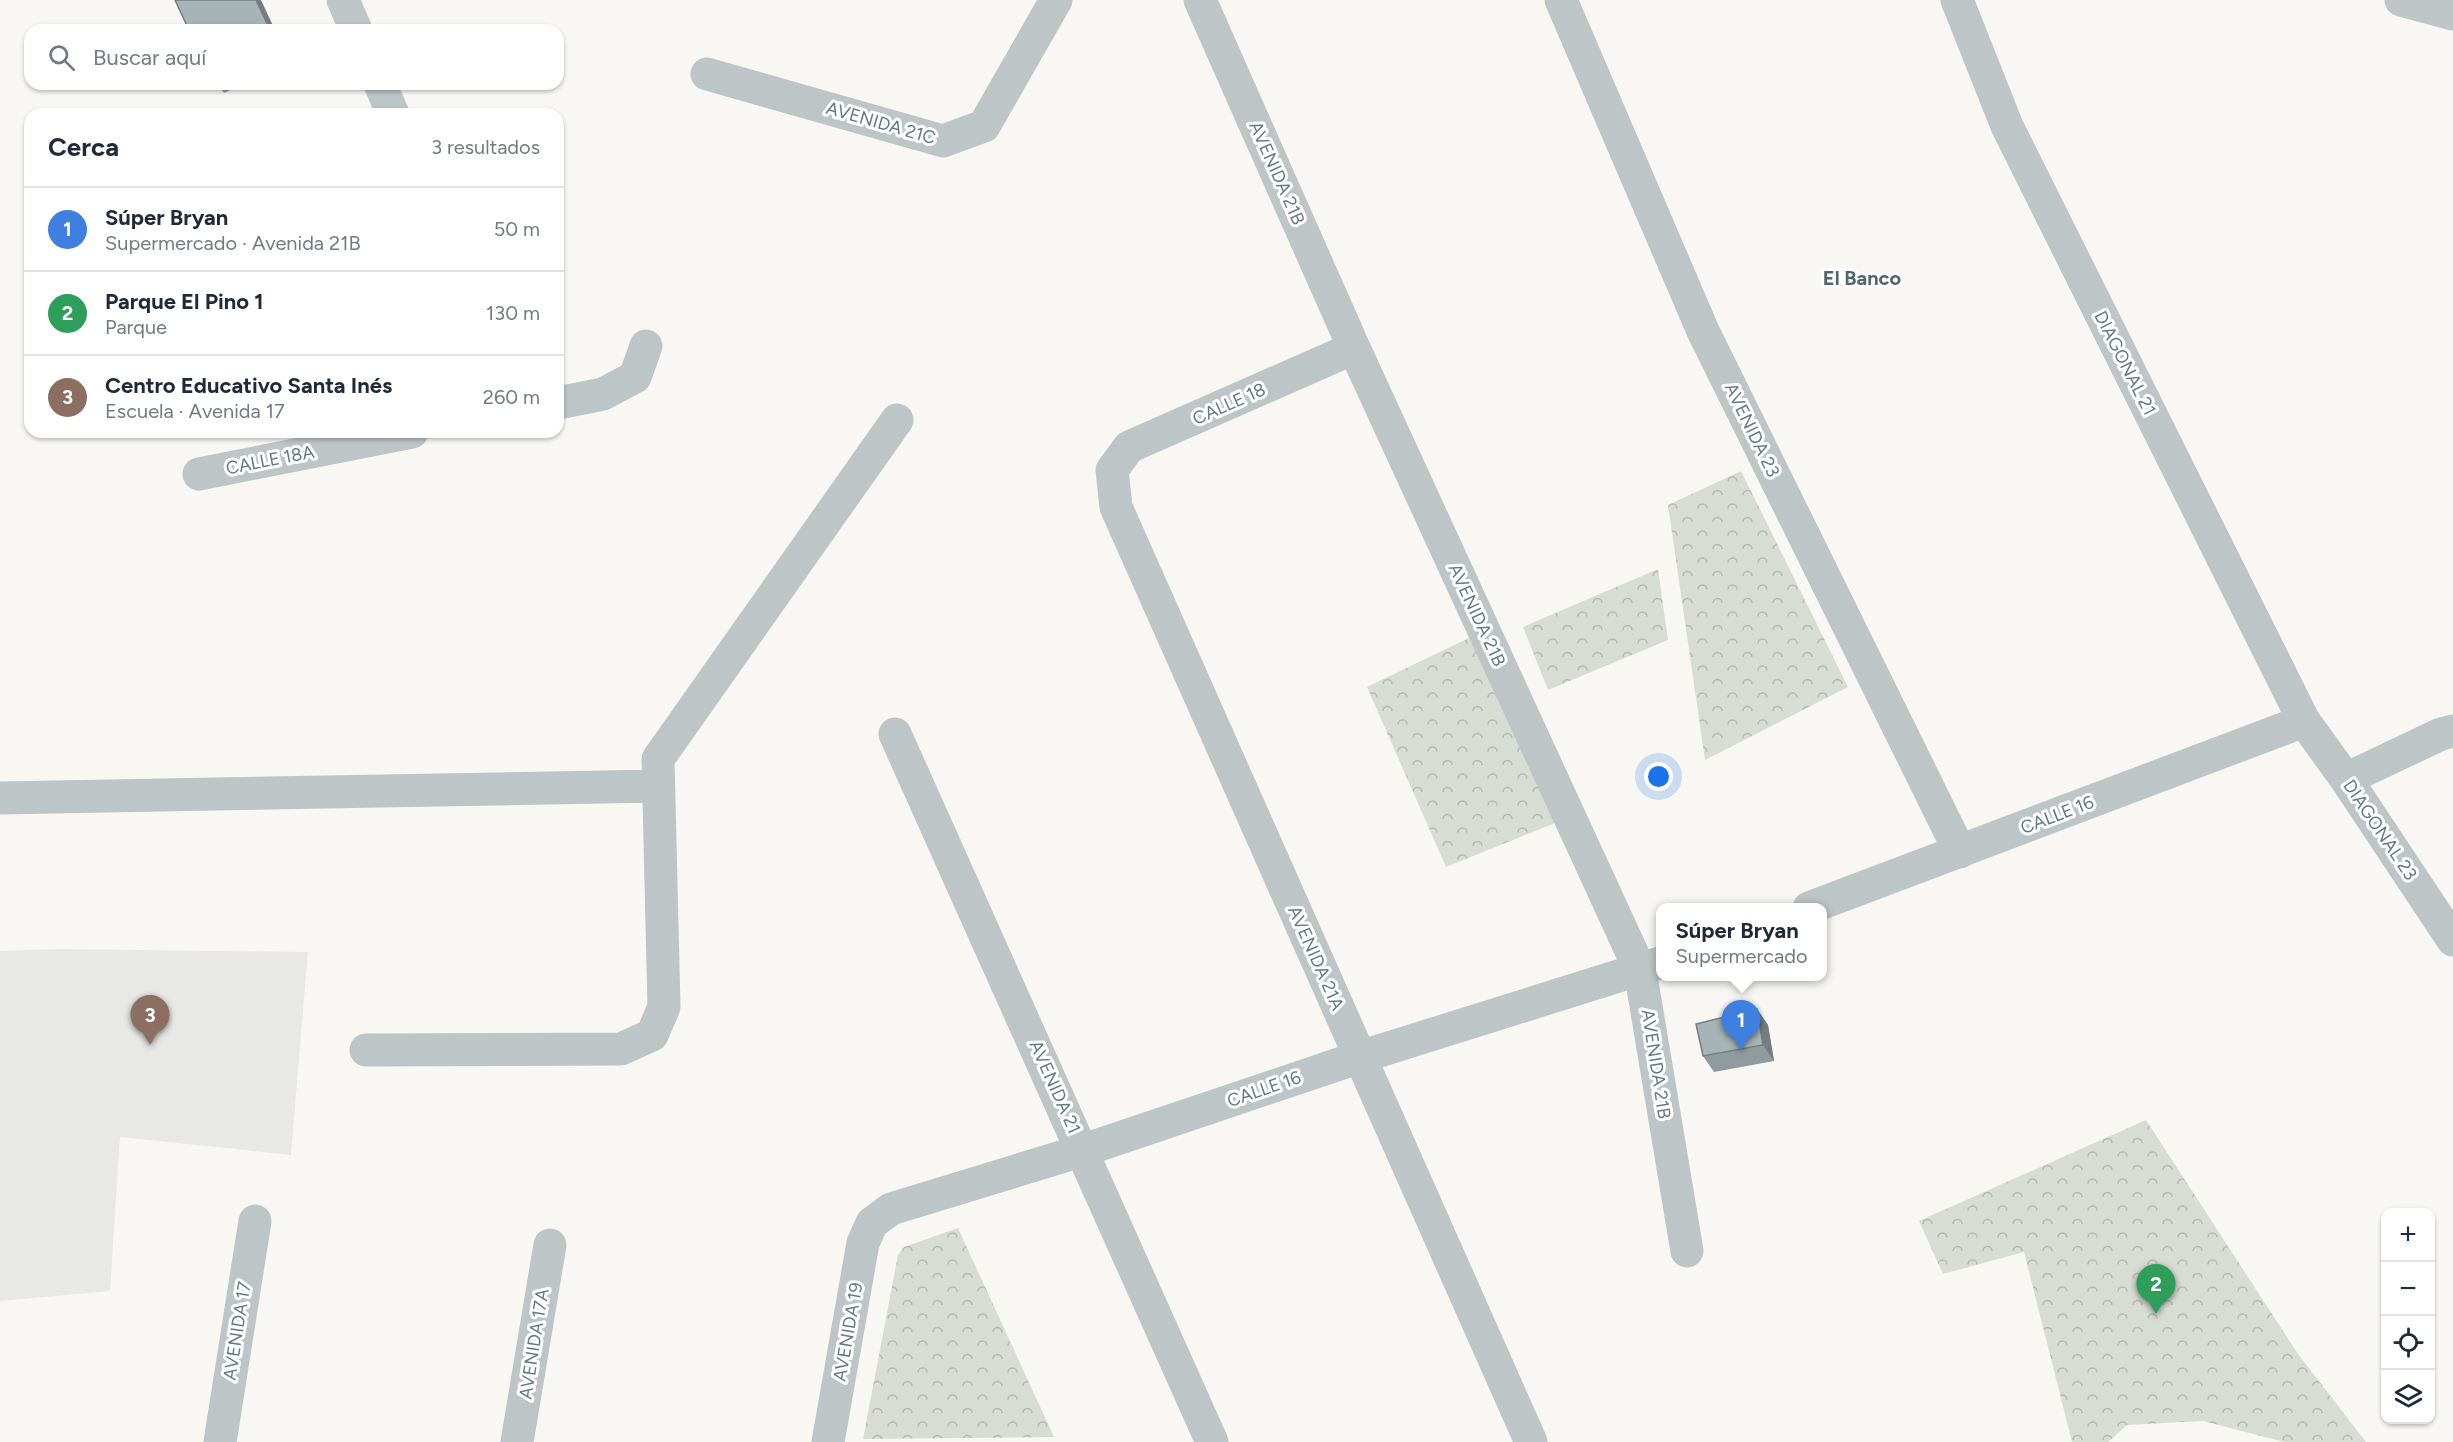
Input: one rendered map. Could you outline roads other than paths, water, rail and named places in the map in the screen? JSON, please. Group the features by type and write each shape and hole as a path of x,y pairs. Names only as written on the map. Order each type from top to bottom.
{"street":[{"path":"343,0 353,24"},
{"name":"AVENIDA 21C","path":"707,74 943,141 984,126 1056,0"},
{"name":"AVENIDA 21B","path":"1200,0 1354,348 1650,966 1687,1251"},
{"name":"AVENIDA 23","path":"1561,0 1703,331 1960,852"},
{"name":"DIAGONAL 21","path":"1957,0 2007,126 2304,721"},
{"path":"2408,1 2453,14"},
{"path":"383,90 390,108"},
{"path":"564,402 603,394 635,377 646,346"},
{"name":"CALLE 18","path":"1112,470 1129,447 1354,348"},
{"path":"366,1050 621,1049 652,1035 664,1007 658,759 897,420"},
{"name":"CALLE 18A","path":"199,474 382,438"},
{"name":"AVENIDA 21A","path":"1112,470 1116,507 1531,1442"},
{"name":"CALLE 16","path":"1822,903 2304,721"},
{"name":"DIAGONAL 23","path":"2304,721 2346,779 2453,940"},
{"path":"2346,779 2441,734 2453,731"},
{"name":"AVENIDA 21","path":"895,734 1084,1150 1212,1442"},
{"path":"0,798 657,786"},
{"name":"CALLE 16","path":"872,1223 891,1209 1084,1150 1360,1057 1650,966"},
{"name":"AVENIDA 17","path":"220,1442 255,1221"},
{"name":"AVENIDA 19","path":"828,1442 863,1243 872,1223"},
{"name":"AVENIDA 17A","path":"517,1442 550,1245"}],"place":[{"name":"Centro Educativo Santa Inés","path":"150,1045"},
{"name":"Súper Bryan","path":"1741,1050"},
{"name":"Parque El Pino 1","path":"2156,1314"}],"district":[{"name":"El Banco","path":"1862,278"}]}
